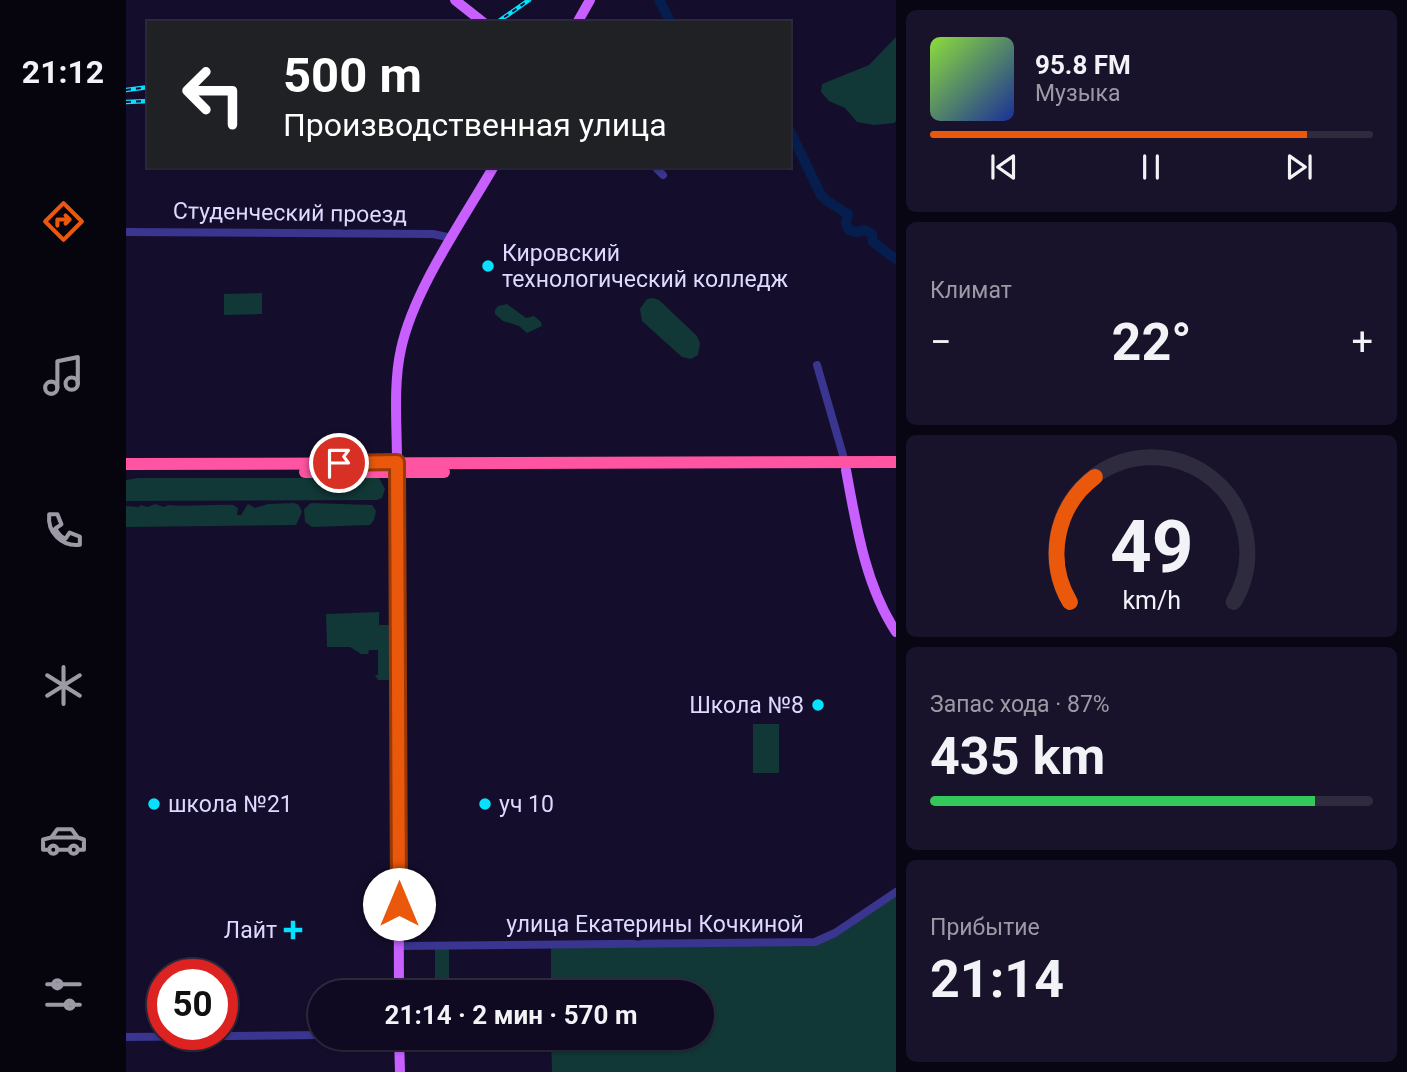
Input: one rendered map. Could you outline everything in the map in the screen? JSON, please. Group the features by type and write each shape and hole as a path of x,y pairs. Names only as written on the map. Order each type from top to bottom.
{"highway":[{"path":"126,464 397,467 846,466 896,462"},
{"path":"846,466 896,470"},
{"path":"126,472 397,467"}],"main road":[{"path":"454,0 481,21"},
{"path":"578,21 590,0"},
{"path":"399,980 397,392 401,350 415,306 493,168"},
{"path":"846,466 861,543 883,611 896,632"},
{"path":"399,1050 400,1072"}],"street":[{"path":"656,168 663,175"},
{"name":"Студенческий проезд","path":"126,232 433,234 452,238"},
{"path":"817,365 846,466"},
{"name":"улица Екатерины Кочкиной","path":"399,946 815,942 835,933 896,892"},
{"path":"126,1037 308,1035"}],"green space":[{"path":"896,37 896,121 874,125 857,122 845,108 829,101 821,92 822,84 869,65"},
{"path":"262,293 262,314 224,315 224,294"},
{"path":"647,299 659,300 697,336 700,343 698,355 691,359 682,357 642,321 640,309"},
{"path":"507,304 526,318 534,316 542,326 527,333 519,326 503,321 495,314 495,310 498,306"},
{"path":"379,478 385,489 382,498 377,500 126,501 126,480"},
{"path":"311,503 372,505 376,511 370,525 312,527 305,522 304,509"},
{"path":"248,504 255,508 268,504 299,505 302,512 296,525 126,527 126,506 233,505 238,508 237,515 241,515"},
{"path":"379,612 379,625 392,625 392,676 388,680 378,680 375,675 378,675 378,650 361,654 350,647 327,647 326,614"},
{"path":"753,724 779,724 779,773 753,773"},
{"path":"896,896 896,1072 552,1072 551,1050 714,1050 714,980 551,980 551,948 815,945"},
{"path":"435,949 449,949 449,980 435,980"}],"waterway":[{"path":"659,0 670,21"},
{"path":"791,133 821,195 848,214 846,223 849,230 865,230 872,234 873,242 896,259"}],"railway":[{"path":"499,21 529,0"},
{"path":"126,90 147,87"},
{"path":"126,102 147,101"}],"place":[{"name":"Кировский технологический колледж","path":"488,266"},
{"name":"Школа №8","path":"818,705"},
{"name":"школа №21","path":"154,804"},
{"name":"уч 10","path":"485,804"},
{"name":"Лайт","path":"293,930"}],"route":[{"path":"339,463 397,462 399,904"}]}
